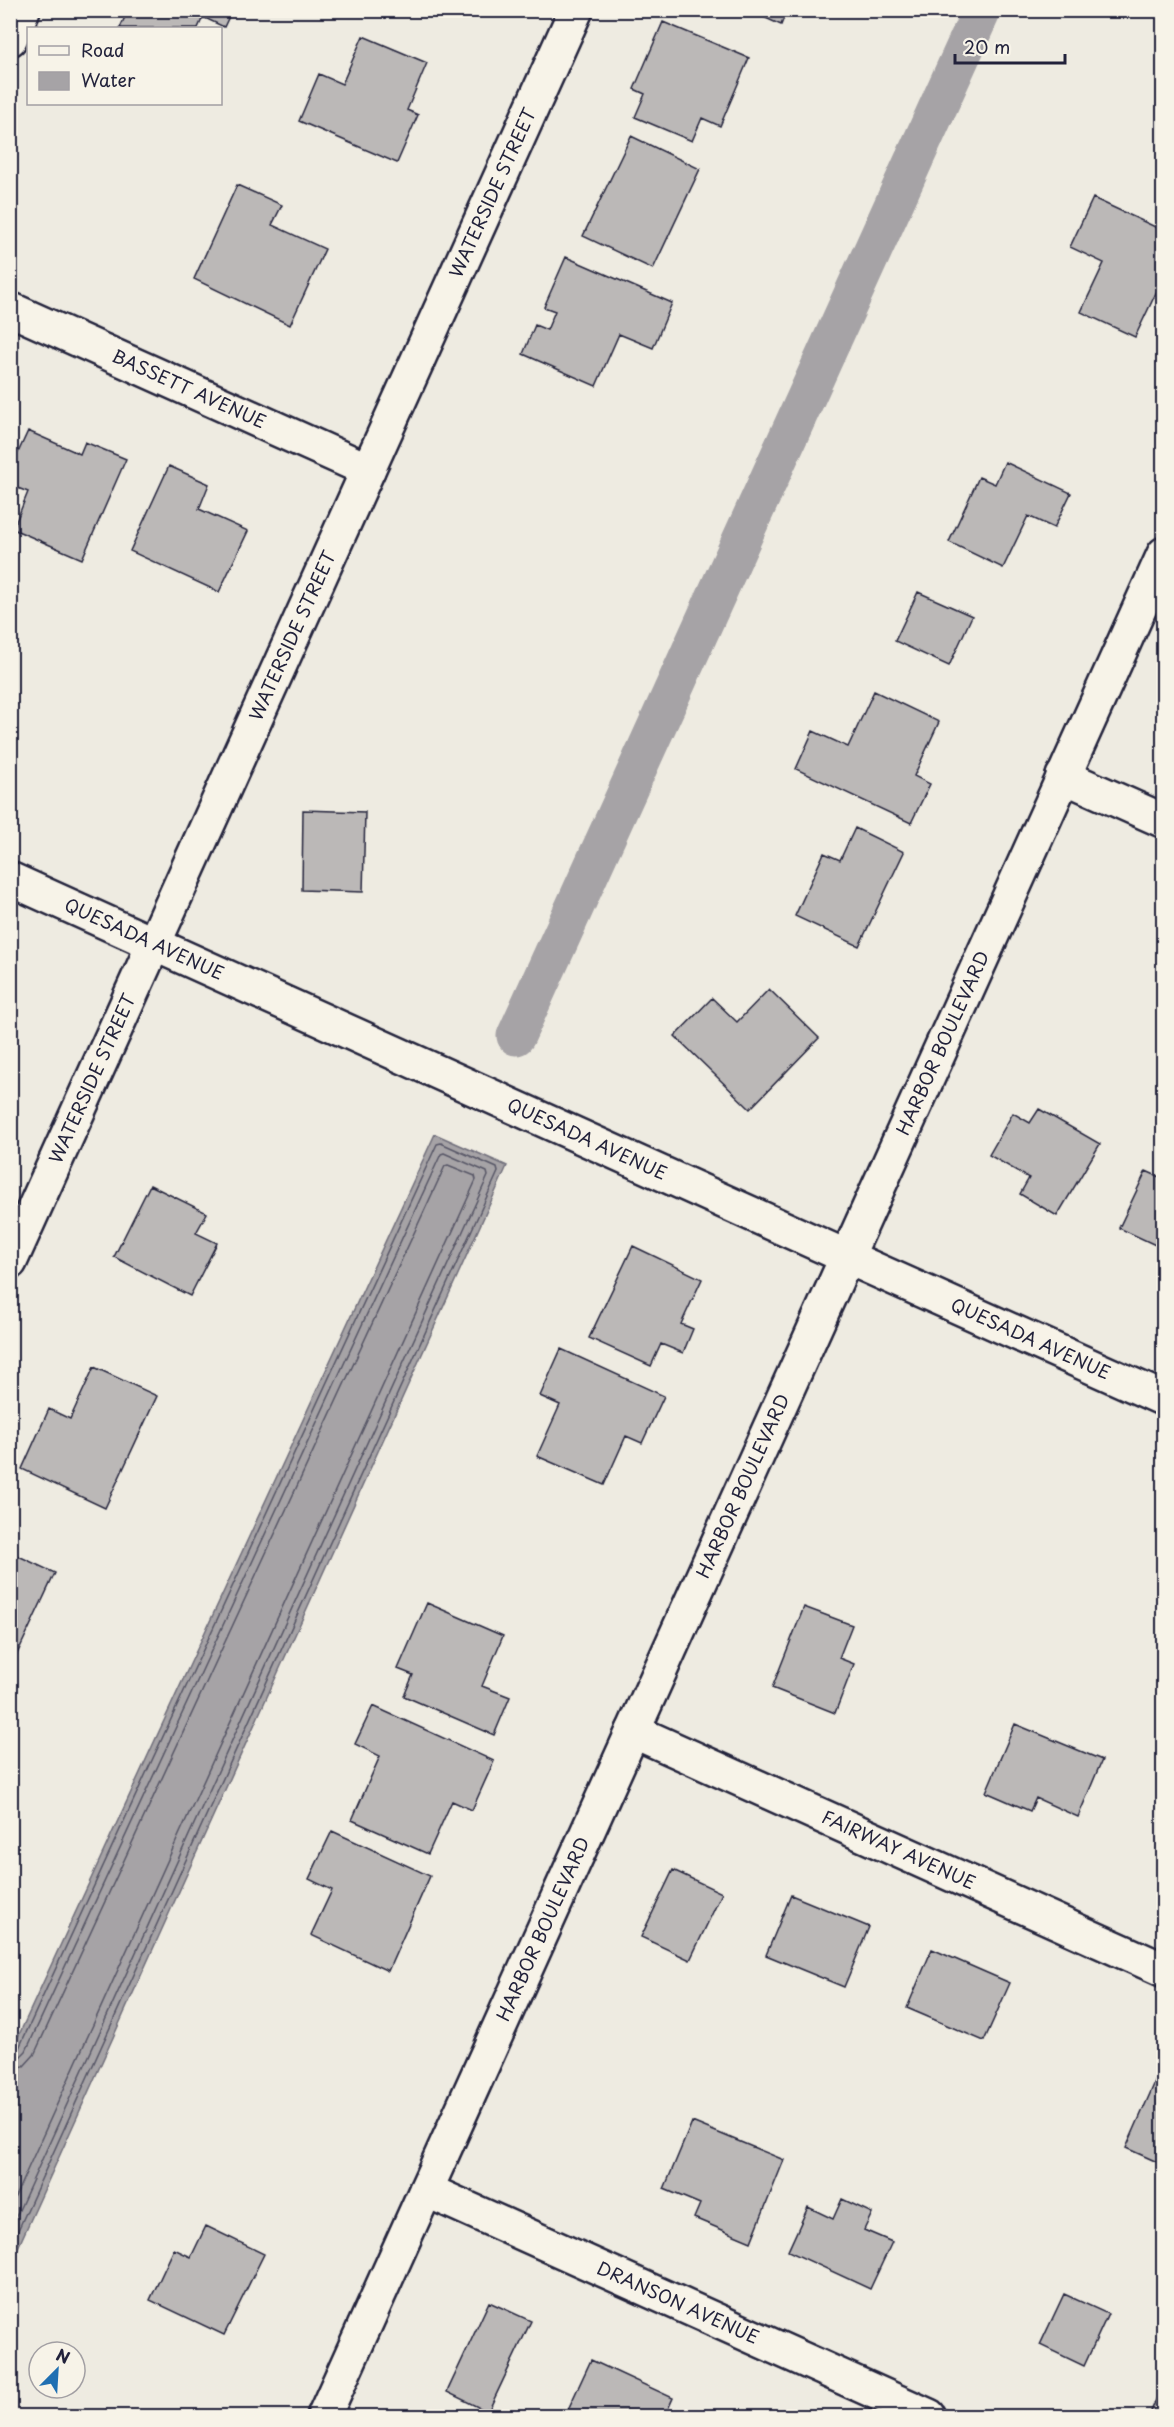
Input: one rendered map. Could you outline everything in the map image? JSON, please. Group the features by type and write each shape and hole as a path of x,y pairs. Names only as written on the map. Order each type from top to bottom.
{"street":[{"path":"10,39 23,10"},
{"name":"WATERSIDE STREET","path":"10,1262 576,10"},
{"name":"BASSETT AVENUE","path":"10,309 368,470"},
{"name":"HARBOR BOULEVARD","path":"324,2416 1164,554"},
{"path":"1063,776 1164,822"},
{"name":"QUESADA AVENUE","path":"10,879 1164,1399"},
{"name":"FAIRWAY AVENUE","path":"633,1731 1164,1970"},
{"name":"DRANSON AVENUE","path":"426,2190 929,2416"}],"water":[{"path":"435,1134 507,1166 11,2263 11,2052"}],"building":[{"path":"128,10 232,10 224,27 203,17 198,27 120,27"},
{"path":"748,10 787,10 781,25"},
{"path":"663,22 749,58 720,126 702,118 692,141 635,117 645,94 634,89"},
{"path":"363,36 427,63 407,110 418,115 397,163 299,121 319,74 342,84"},
{"path":"631,136 700,169 653,269 583,236"},
{"path":"237,185 282,205 272,225 325,249 290,325 194,279"},
{"path":"1093,198 1164,231 1164,276 1135,337 1081,312 1104,263 1070,247"},
{"path":"566,257 672,303 653,348 619,334 596,386 523,354 535,325 547,330 555,311 544,307"},
{"path":"28,431 80,454 85,442 126,459 82,559 13,529 28,492 10,485 10,470"},
{"path":"1005,462 1071,493 1054,528 1028,516 1003,568 949,542 979,477 995,484"},
{"path":"169,466 209,484 199,509 248,531 219,592 130,551"},
{"path":"918,592 972,616 949,666 895,641"},
{"path":"874,691 939,722 914,776 930,784 911,823 796,769 813,731 848,747"},
{"path":"303,810 365,812 363,892 302,890"},
{"path":"855,828 904,852 859,946 795,916 824,853 840,860"},
{"path":"769,989 819,1038 750,1109 675,1036 712,998 737,1022"},
{"path":"1039,1109 1100,1144 1057,1216 1020,1194 1029,1178 989,1155 1013,1113 1030,1123"},
{"path":"1146,1171 1164,1179 1164,1249 1119,1228"},
{"path":"150,1185 207,1213 196,1233 217,1243 190,1296 114,1257"},
{"path":"633,1246 702,1279 681,1324 693,1329 683,1353 661,1344 651,1366 589,1338"},
{"path":"561,1349 664,1396 642,1443 626,1436 604,1485 537,1456 560,1405 540,1396"},
{"path":"94,1367 157,1396 105,1508 22,1469 49,1409 70,1419"},
{"path":"10,1552 55,1573 10,1669"},
{"path":"427,1603 503,1636 482,1686 510,1697 494,1735 404,1696 413,1675 398,1669"},
{"path":"804,1607 852,1625 839,1658 854,1664 835,1713 772,1688"},
{"path":"373,1706 494,1761 472,1810 452,1801 428,1854 352,1820 380,1756 355,1744"},
{"path":"1015,1724 1102,1760 1078,1817 1036,1798 1030,1811 986,1792"},
{"path":"332,1831 430,1876 388,1971 311,1935 332,1890 309,1879"},
{"path":"673,1870 722,1893 690,1960 641,1937"},
{"path":"791,1895 869,1927 844,1987 766,1955"},
{"path":"932,1949 1010,1983 984,2041 907,2008"},
{"path":"1156,2080 1164,2084 1164,2165 1126,2148"},
{"path":"692,2122 784,2160 751,2242 694,2218 700,2204 664,2189"},
{"path":"842,2199 872,2213 864,2230 892,2242 870,2289 788,2251 808,2207 833,2219"},
{"path":"206,2226 264,2254 224,2335 150,2300 174,2249 191,2257"},
{"path":"1064,2294 1108,2314 1084,2366 1040,2345"},
{"path":"489,2302 531,2321 488,2412 447,2392"},
{"path":"591,2360 673,2398 665,2416 565,2416"},
{"path":"1164,2381 1164,2416 1149,2416"}],"waterway":[{"path":"516,1036 982,10"}]}
